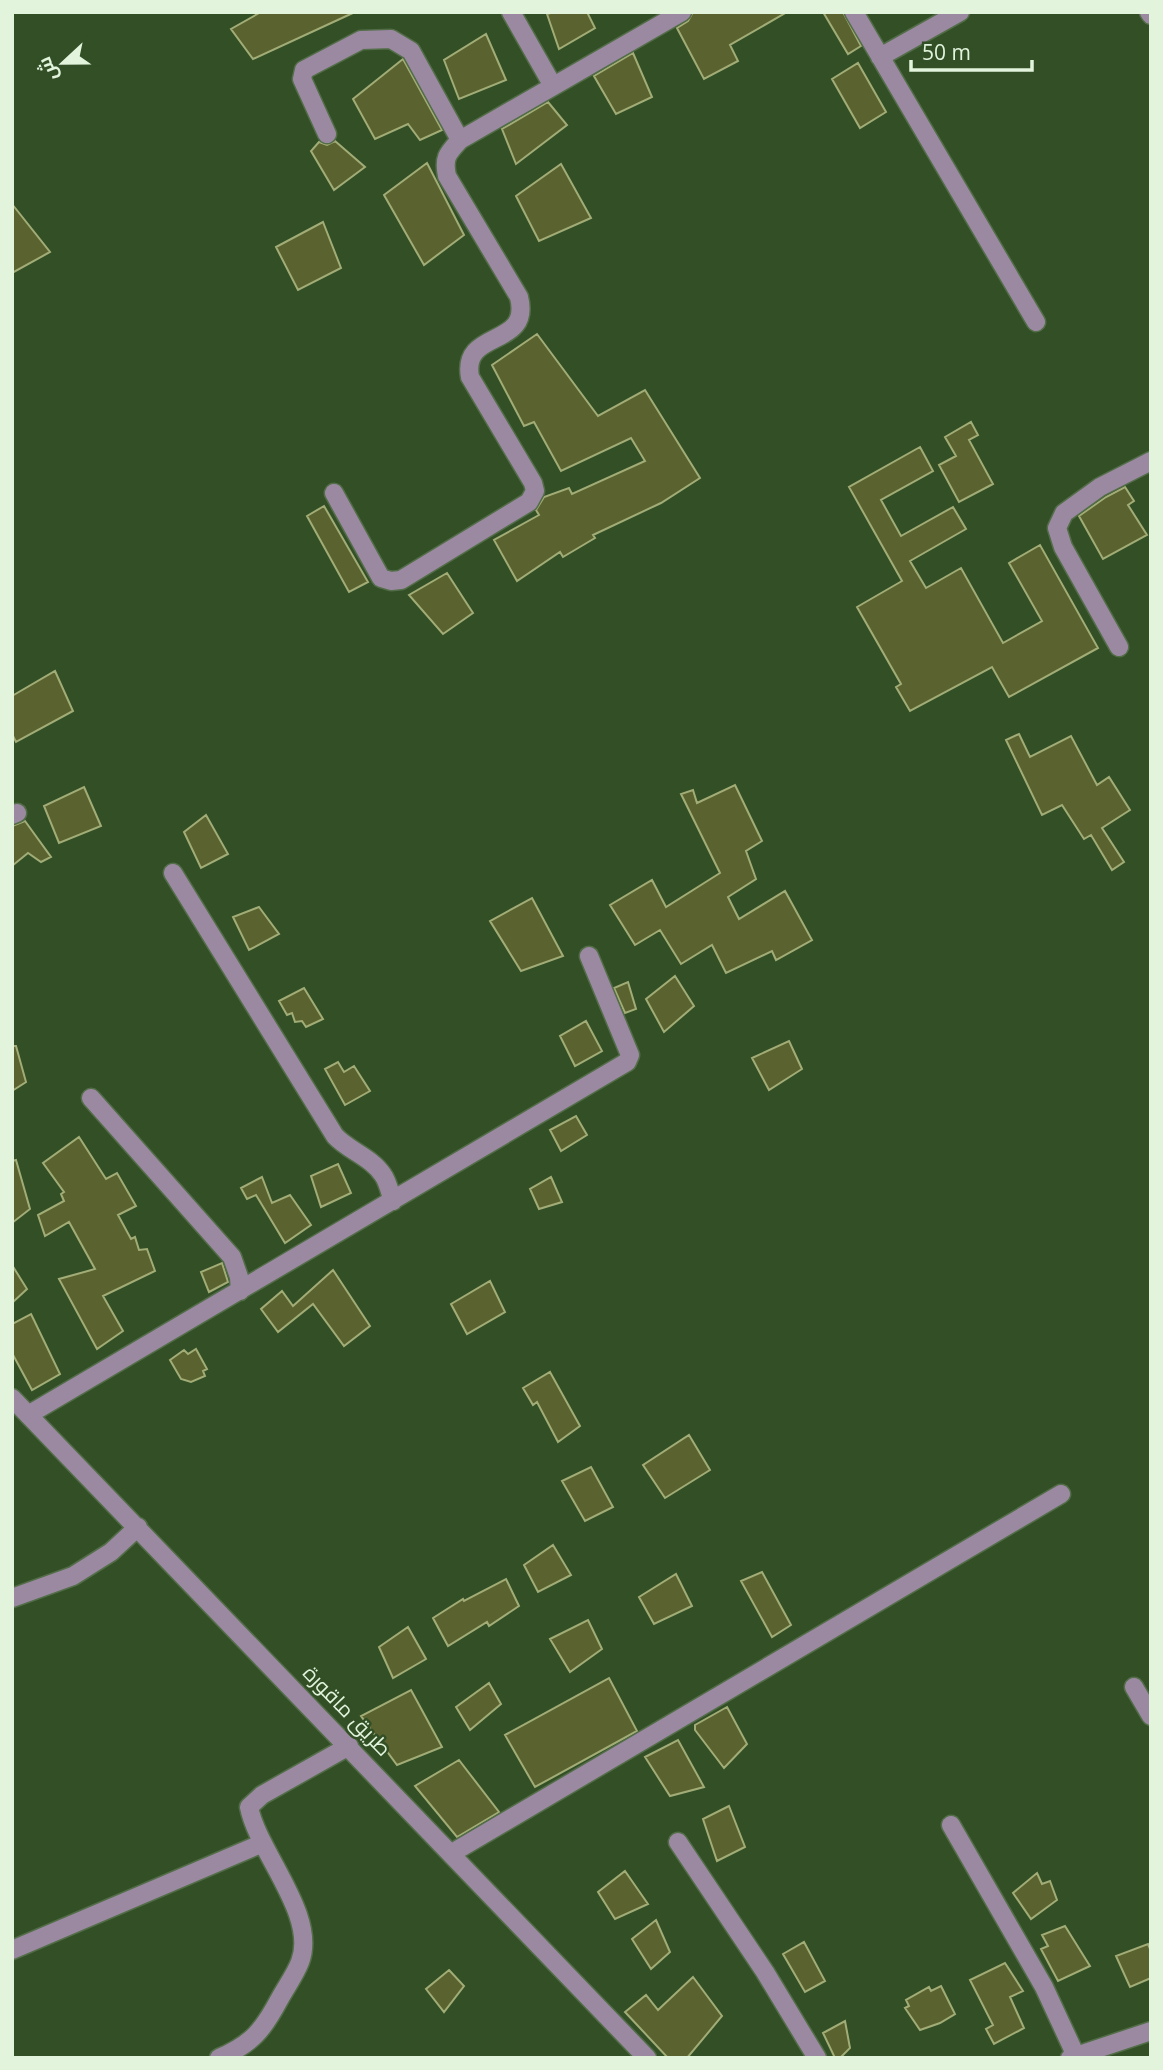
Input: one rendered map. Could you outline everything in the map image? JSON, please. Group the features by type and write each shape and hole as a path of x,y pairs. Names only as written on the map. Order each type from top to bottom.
{"street":[{"path":"511,12 553,86"},
{"path":"334,493 381,578 391,581 401,580 530,502 535,491 533,483 470,377 468,364 473,352 518,324 522,311 519,297 447,176 444,164 447,153 460,140 682,12"},
{"path":"854,12 1036,322"},
{"path":"880,57 960,12"},
{"path":"327,134 302,79 304,70 360,40 391,40 411,51 460,140"},
{"path":"1119,648 1063,547 1057,528 1064,513 1100,487 1151,461"},
{"path":"173,873 335,1136 345,1147 372,1162 383,1175 393,1201"},
{"path":"28,1415 627,1062 630,1055 589,956"},
{"path":"91,1098 232,1257 239,1277 240,1291"},
{"name":"طريق ماقورة","path":"12,1398 647,2058"},
{"path":"452,1853 1061,1494"},
{"path":"12,1598 73,1576 111,1552 138,1527"},
{"path":"1134,1687 1151,1716"},
{"path":"219,2058 246,2045 264,2027 300,1961 304,1942 294,1906 263,1843 249,1807 254,1800 349,1746"},
{"path":"951,1825 1044,1987 1073,2057 1151,2031"},
{"path":"678,1842 765,1972 817,2058"},
{"path":"12,1950 263,1843"}],"building":[{"path":"261,12 355,12 253,59 231,29"},
{"path":"587,12 595,28 559,49 547,14"},
{"path":"693,12 787,12 730,45 738,61 704,79 677,28 688,21"},
{"path":"823,12 843,12 861,46 848,54"},
{"path":"486,34 506,80 459,99 444,60"},
{"path":"633,53 652,97 616,114 594,76"},
{"path":"403,59 442,130 420,140 408,124 375,139 353,99"},
{"path":"858,63 886,112 860,128 832,79"},
{"path":"548,102 567,125 516,164 502,129"},
{"path":"335,141 365,167 334,190 311,151 319,142 327,145"},
{"path":"427,163 464,235 424,265 384,195"},
{"path":"561,164 591,218 539,241 516,196"},
{"path":"12,204 50,252 12,273"},
{"path":"323,222 341,268 298,290 276,247"},
{"path":"537,334 598,416 645,390 700,478 661,503 593,535 595,538 563,557 560,552 517,581 494,540 539,515 536,510 544,497 569,488 572,494 645,461 631,438 561,471 534,422 524,426 492,365"},
{"path":"971,422 978,435 969,440 993,484 959,502 939,465 956,456 945,437"},
{"path":"920,447 933,471 881,500 901,536 953,507 966,529 910,561 926,588 961,568 1003,643 1042,621 1009,563 1040,545 1098,648 1009,697 992,667 910,711 896,687 901,684 857,607 902,581 849,487"},
{"path":"1125,487 1134,501 1128,505 1147,535 1103,559 1079,516"},
{"path":"324,506 368,582 349,592 307,516"},
{"path":"447,573 473,613 443,634 409,595"},
{"path":"55,671 73,711 16,742 12,734 12,696"},
{"path":"1019,734 1030,757 1071,736 1097,785 1109,777 1130,810 1102,828 1124,862 1112,870 1091,835 1084,839 1062,805 1042,815 1006,740"},
{"path":"735,785 762,841 746,851 756,879 728,897 739,919 785,891 812,940 776,960 772,951 726,973 712,945 681,964 660,930 635,945 610,905 652,880 666,907 720,873 681,794 693,790 697,803"},
{"path":"84,787 101,826 59,843 44,806"},
{"path":"206,815 228,854 201,868 184,832"},
{"path":"25,821 51,857 41,862 28,853 12,866 12,826"},
{"path":"532,898 563,956 521,971 490,921"},
{"path":"259,907 279,934 249,950 233,917"},
{"path":"675,976 694,1006 664,1032 646,999"},
{"path":"628,982 636,1009 625,1013 614,988"},
{"path":"304,988 323,1019 306,1027 302,1021 295,1022 292,1013 287,1015 279,1001"},
{"path":"586,1021 602,1051 575,1066 560,1036"},
{"path":"789,1041 802,1069 769,1090 752,1058"},
{"path":"12,1046 16,1046 26,1082 12,1091"},
{"path":"338,1062 344,1072 354,1066 370,1091 345,1105 325,1069"},
{"path":"576,1116 587,1135 561,1151 550,1130"},
{"path":"79,1137 106,1179 117,1173 136,1206 118,1215 131,1239 135,1237 139,1250 147,1249 155,1271 103,1296 123,1331 97,1349 59,1279 95,1269 69,1222 45,1236 38,1215 64,1201 61,1194 64,1192 43,1163"},
{"path":"16,1160 30,1209 12,1223 12,1161"},
{"path":"338,1164 351,1193 321,1207 311,1176"},
{"path":"262,1177 272,1203 290,1195 311,1225 285,1243 256,1195 247,1199 241,1188"},
{"path":"551,1177 562,1202 539,1209 530,1189"},
{"path":"222,1263 228,1282 209,1292 201,1272"},
{"path":"12,1265 27,1289 12,1303"},
{"path":"333,1270 370,1326 344,1346 313,1304 278,1332 261,1309 282,1291 293,1306"},
{"path":"490,1281 505,1312 467,1334 451,1304"},
{"path":"31,1314 60,1374 32,1390 12,1353 12,1324"},
{"path":"196,1349 207,1369 203,1371 205,1376 191,1382 181,1379 170,1360 184,1350 188,1354"},
{"path":"550,1372 580,1426 558,1442 537,1402 533,1405 523,1388"},
{"path":"689,1435 710,1470 665,1498 643,1465"},
{"path":"591,1467 613,1507 585,1521 562,1481"},
{"path":"553,1545 571,1575 538,1592 524,1565"},
{"path":"762,1572 791,1625 772,1637 741,1581"},
{"path":"676,1574 692,1606 654,1624 639,1597"},
{"path":"506,1579 519,1606 489,1626 487,1622 448,1646 433,1618 463,1599 464,1601"},
{"path":"588,1620 602,1649 570,1672 550,1639"},
{"path":"408,1627 426,1659 393,1678 379,1647"},
{"path":"609,1678 637,1731 535,1787 505,1735"},
{"path":"489,1683 501,1704 470,1730 456,1707"},
{"path":"411,1690 442,1747 397,1765 361,1716"},
{"path":"727,1707 747,1744 724,1768 695,1730 695,1725"},
{"path":"678,1740 704,1787 670,1796 645,1757"},
{"path":"459,1760 499,1812 457,1837 415,1786"},
{"path":"729,1806 745,1847 717,1861 703,1819"},
{"path":"625,1871 648,1904 615,1919 598,1892"},
{"path":"1037,1873 1042,1884 1050,1881 1057,1900 1031,1919 1013,1893"},
{"path":"656,1920 670,1952 651,1969 632,1939"},
{"path":"1065,1926 1090,1966 1058,1981 1041,1949 1048,1946 1042,1935"},
{"path":"804,1942 825,1981 805,1992 783,1954"},
{"path":"1148,1944 1151,1951 1151,1978 1130,1987 1116,1956"},
{"path":"1005,1963 1023,1991 1010,1997 1024,2028 994,2044 986,2029 993,2025 970,1980"},
{"path":"449,1970 464,1986 444,2012 426,1989"},
{"path":"693,1977 722,2016 687,2058 668,2058 625,2012 646,1995 658,2010"},
{"path":"941,1986 955,2014 920,2030 905,2008 909,2006 906,2000 929,1987 931,1991"},
{"path":"845,2021 850,2048 840,2058 835,2058 823,2033"}]}
